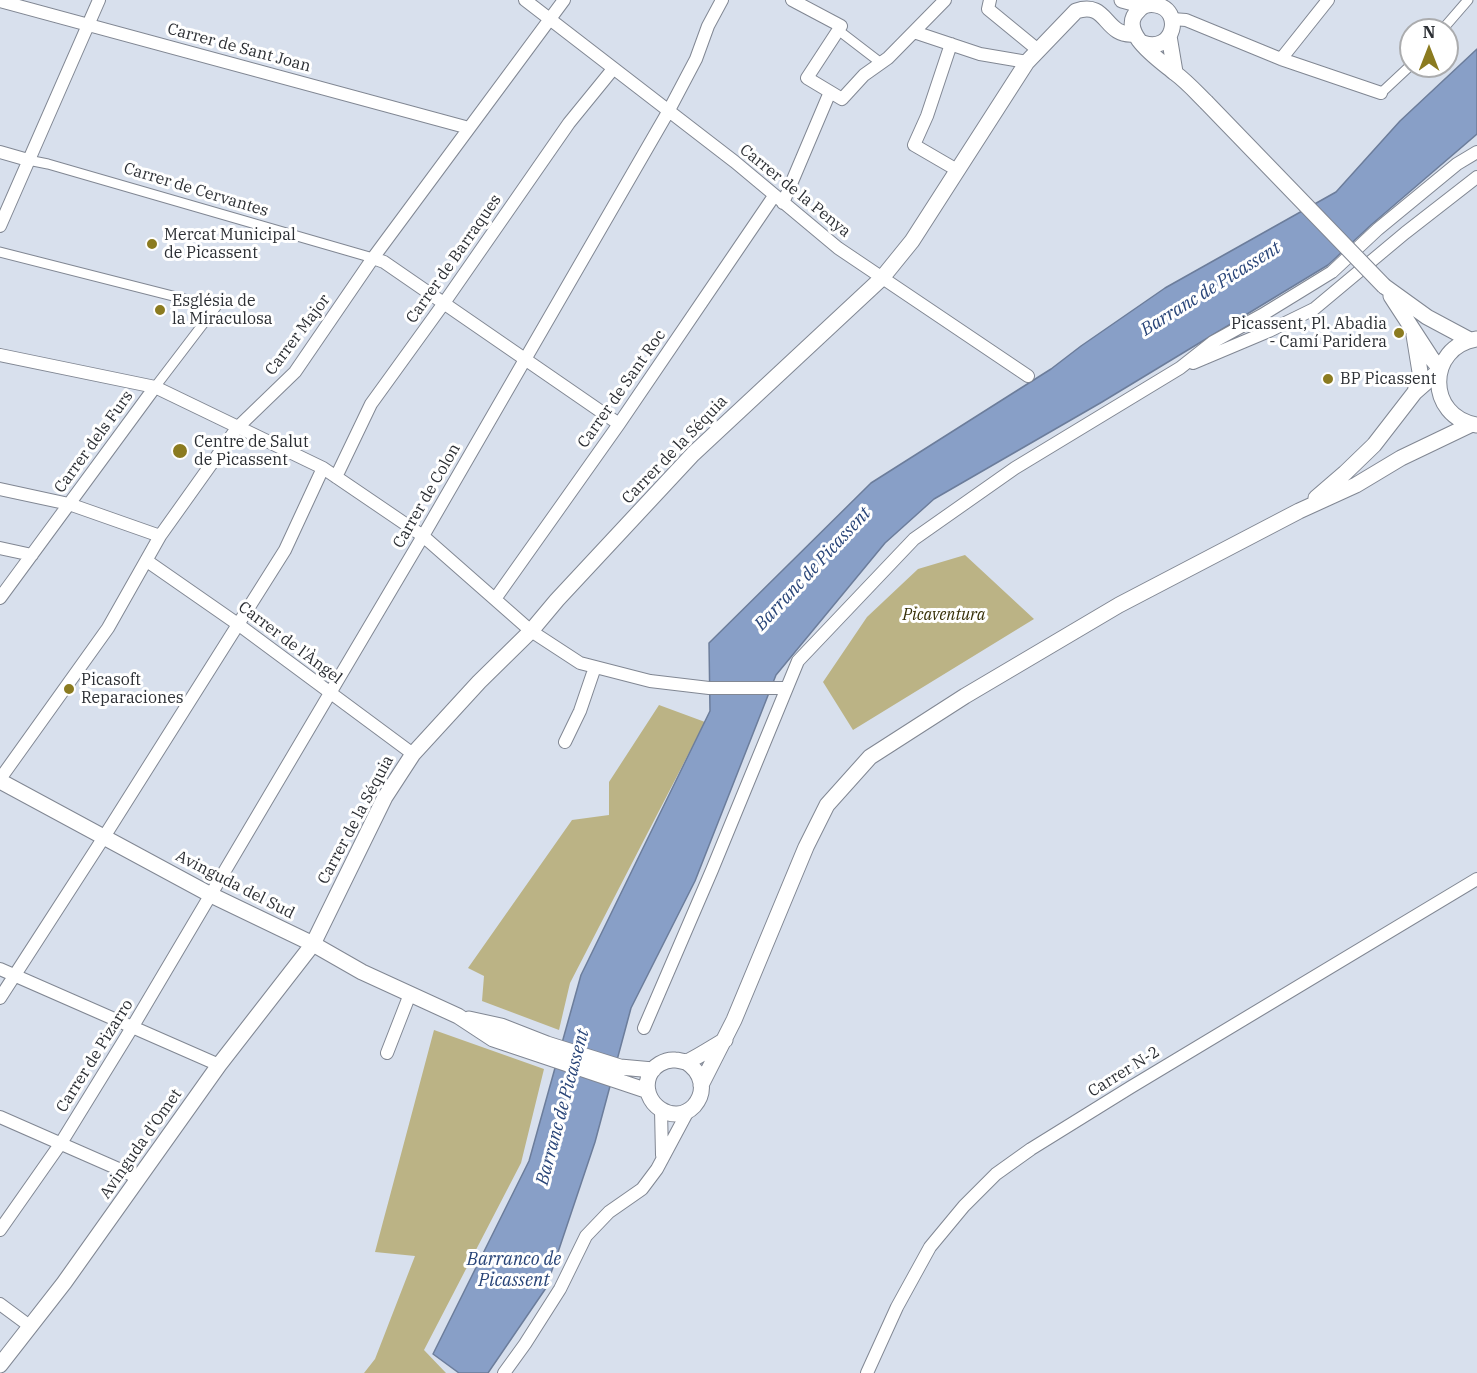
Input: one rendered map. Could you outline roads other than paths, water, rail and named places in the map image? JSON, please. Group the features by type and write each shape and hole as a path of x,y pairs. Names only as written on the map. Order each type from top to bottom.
{"street":[{"path":"0,226 99,0"},
{"name":"Carrer de la Penya","path":"525,0 735,162 838,248 1028,376"},
{"name":"Carrer Major","path":"0,780 108,628 160,536 237,428 295,372 373,258 564,0"},
{"name":"Carrer de Colon","path":"211,895 423,536 668,112 696,60 708,26 722,0"},
{"path":"794,0 840,26 807,78 842,99 864,75 881,63 945,0"},
{"path":"990,0 988,9 1038,50"},
{"path":"1137,6 1175,0 1171,17"},
{"path":"1281,59 1328,0"},
{"path":"1452,18 1468,0"},
{"name":"Carrer de Sant Joan","path":"0,1 469,128"},
{"name":"Carrer de la Séquia","path":"313,944 385,797 413,754 479,682 531,631 693,454 882,278 912,241 1027,62 1076,11 1085,5 1091,4 1097,7 1118,30 1125,35 1138,38"},
{"path":"1137,6 1167,10 1173,25 1169,36 1154,45 1138,38"},
{"path":"1137,6 1132,22 1138,38 1164,66 1175,72 1206,102 1384,286 1440,369"},
{"path":"1171,17 1186,20 1281,59 1381,93 1399,76"},
{"path":"838,30 881,63"},
{"path":"914,32 980,54 1027,62"},
{"path":"1169,36 1175,72"},
{"path":"951,44 927,116 914,145 957,170"},
{"name":"Carrer de Barraques","path":"336,477 371,404 569,123 613,69"},
{"name":"Carrer de Sant Roc","path":"495,599 779,200 830,92"},
{"name":"Carrer de Cervantes","path":"0,152 384,262 619,424"},
{"path":"644,1028 798,661 914,539 1015,468 1180,368 1213,342 1332,272 1378,229 1457,164 1477,152"},
{"path":"1180,368 1269,331 1314,309 1477,177"},
{"name":"Carrer dels Furs","path":"0,252 216,306 0,598"},
{"path":"1384,286 1427,317 1473,339"},
{"path":"1413,329 1420,372 1415,392"},
{"path":"1473,339 1456,346 1446,357 1440,369 1438,381 1444,404 1451,413 1461,420 1474,424"},
{"path":"0,356 155,387 323,468 423,536 531,631 580,663 650,681 710,688 786,688"},
{"path":"1299,512 1346,473 1374,445 1415,392 1440,369"},
{"path":"504,1373 560,1289 586,1236 609,1212 642,1189 657,1169 688,1110 699,1098 701,1085 725,1040 826,805 870,758 965,696 1119,605 1356,485 1401,458 1474,424"},
{"path":"0,998 285,550 323,468"},
{"path":"0,489 69,504 160,536"},
{"path":"0,548 32,555"},
{"name":"Carrer de l'Àngel","path":"147,561 239,625 413,754"},
{"path":"565,742 580,711 595,667"},
{"name":"Avinguda del Sud","path":"0,780 211,895 313,944 362,972 497,1032 547,1044 619,1073 648,1091"},
{"name":"Carrer N-2","path":"867,1373 897,1307 930,1247 964,1206 996,1174 1131,1087 1477,879"},
{"name":"Carrer de Pizarro","path":"0,1230 60,1143 211,895"},
{"name":"Avinguda d'Omet","path":"0,1365 32,1327 219,1065 313,944"},
{"path":"0,969 219,1065"},
{"path":"387,1053 410,994"},
{"path":"686,1062 725,1040"},
{"path":"688,1110 679,1114 666,1113 651,1101 648,1091 653,1070 661,1063 670,1060 686,1062 699,1076 701,1085"},
{"name":"Avinguda del Sud","path":"619,1073 653,1070"},
{"path":"661,1110 662,1156"},
{"path":"0,1117 139,1178"},
{"path":"0,1304 32,1327"}],"water":[{"name":"Barranco de Picassent","path":"1477,49 1477,134 1328,265 1102,402 934,499 885,543 776,675 695,881 631,1008 595,1142 546,1288 488,1373 459,1373 433,1354 529,1161 581,975 710,711 709,643 871,483 1051,369 1165,288 1336,192 1400,121 1446,78 1459,78 1459,66"}],"place":[{"name":"Mercat Municipal de Picassent","path":"152,244"},
{"name":"Església de la Miraculosa","path":"160,310"},
{"name":"Picassent, Pl. Abadia - Camí Paridera","path":"1399,333"},
{"name":"BP Picassent","path":"1328,379"},
{"name":"Centre de Salut de Picassent","path":"180,451"},
{"name":"Picasoft Reparaciones","path":"69,689"}],"water label":[{"name":"Barranc de Picassent","path":"1211,289"},
{"name":"Barranc de Picassent","path":"813,569"},
{"name":"Barranc de Picassent","path":"563,1107"}],"park label":[{"name":"Picaventura","path":"944,615"}]}
